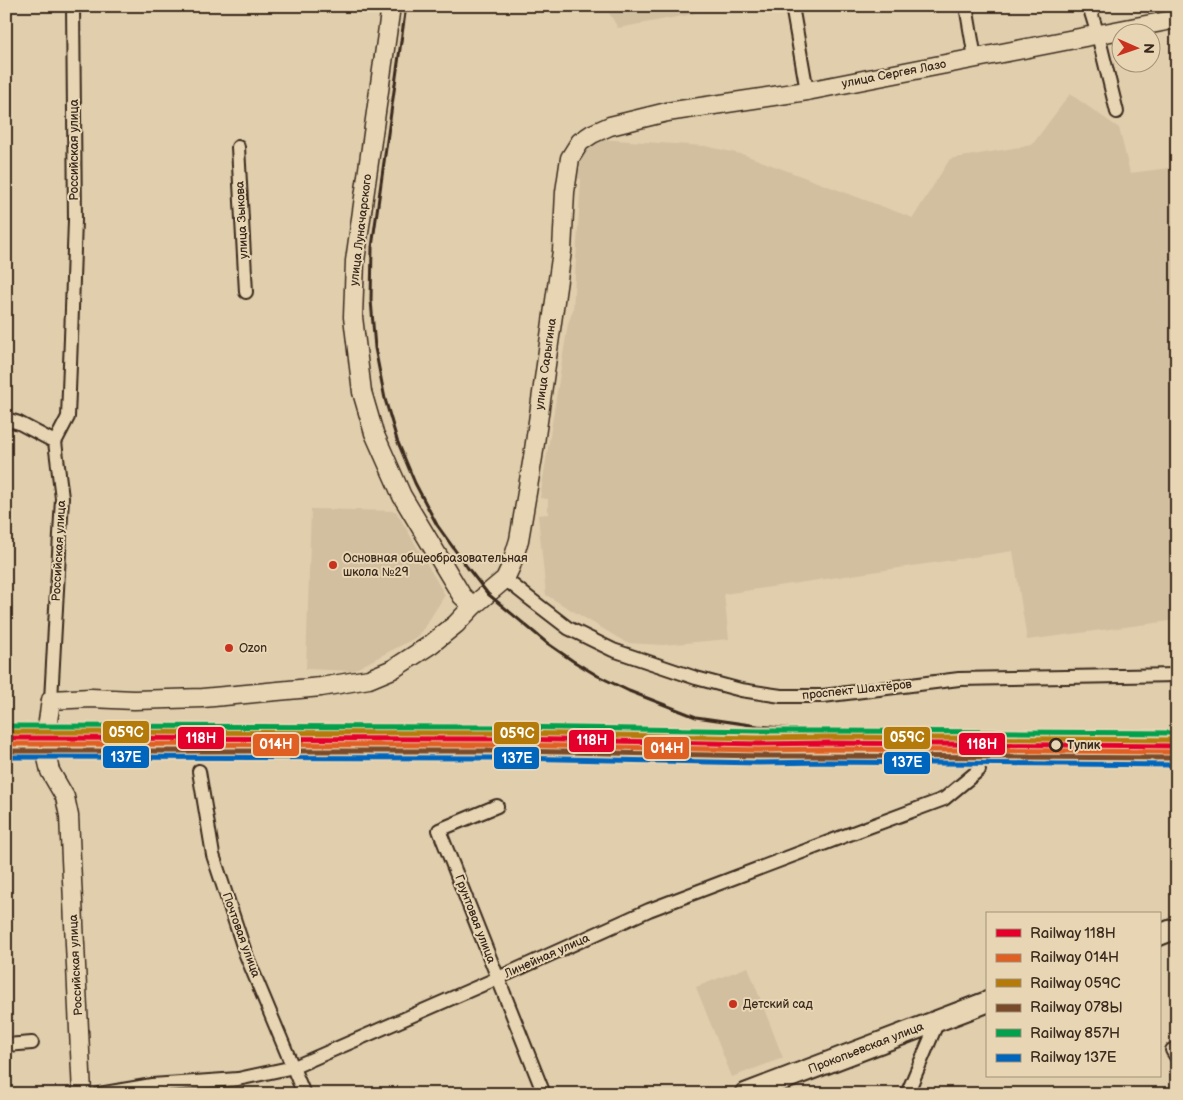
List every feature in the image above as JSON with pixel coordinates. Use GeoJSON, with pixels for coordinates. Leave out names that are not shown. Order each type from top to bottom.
{"type":"FeatureCollection","features":[{"type":"Feature","properties":{"kind":"main road","name":"улица Луначарского"},"geometry":{"type":"LineString","coordinates":[[391,6],[355,261],[353,317],[362,392],[374,433],[402,496],[462,596],[473,606]]}},
{"type":"Feature","properties":{"kind":"main road","name":"улица Сергея Лазо"},"geometry":{"type":"LineString","coordinates":[[610,126],[667,112],[807,91],[1177,19]]}},
{"type":"Feature","properties":{"kind":"main road","name":"улица Сарыгина"},"geometry":{"type":"LineString","coordinates":[[51,700],[202,698],[321,687],[369,678],[393,670],[430,645],[505,579],[519,540],[533,457],[562,251],[565,192],[570,158],[580,142],[610,126]]}},
{"type":"Feature","properties":{"kind":"main road","name":"Российская улица"},"geometry":{"type":"LineString","coordinates":[[51,700],[47,728],[47,758],[50,771],[65,797],[69,816],[82,1094]]}},
{"type":"Feature","properties":{"kind":"main road"},"geometry":{"type":"LineString","coordinates":[[1160,935],[1177,928]]}},
{"type":"Feature","properties":{"kind":"main road","name":"Прокопьевская улица"},"geometry":{"type":"LineString","coordinates":[[745,1094],[986,1002]]}},
{"type":"Feature","properties":{"kind":"street","name":"Российская улица"},"geometry":{"type":"LineString","coordinates":[[51,700],[62,498],[55,442],[68,417],[75,220],[73,6]]}},
{"type":"Feature","properties":{"kind":"street"},"geometry":{"type":"LineString","coordinates":[[792,6],[807,91]]}},
{"type":"Feature","properties":{"kind":"street"},"geometry":{"type":"LineString","coordinates":[[966,6],[975,58]]}},
{"type":"Feature","properties":{"kind":"street"},"geometry":{"type":"LineString","coordinates":[[1089,6],[1117,112]]}},
{"type":"Feature","properties":{"kind":"street","name":"улица Зыкова"},"geometry":{"type":"LineString","coordinates":[[238,147],[246,292]]}},
{"type":"Feature","properties":{"kind":"street"},"geometry":{"type":"LineString","coordinates":[[6,419],[20,423],[55,442]]}},
{"type":"Feature","properties":{"kind":"street","name":"проспект Шахтёров"},"geometry":{"type":"LineString","coordinates":[[505,579],[568,628],[613,650],[696,678],[741,690],[781,696],[824,696],[959,679],[1177,675]]}},
{"type":"Feature","properties":{"kind":"street","name":"Почтовая улица"},"geometry":{"type":"LineString","coordinates":[[198,770],[213,855],[246,955],[304,1094]]}},
{"type":"Feature","properties":{"kind":"street","name":"Линейная улица"},"geometry":{"type":"LineString","coordinates":[[99,1094],[152,1085],[238,1079],[294,1067],[649,910],[944,799],[979,770]]}},
{"type":"Feature","properties":{"kind":"street","name":"Грунтовая улица"},"geometry":{"type":"LineString","coordinates":[[497,806],[439,830],[544,1094]]}},
{"type":"Feature","properties":{"kind":"street"},"geometry":{"type":"LineString","coordinates":[[907,1094],[938,1020]]}},
{"type":"Feature","properties":{"kind":"street"},"geometry":{"type":"LineString","coordinates":[[6,1045],[32,1043]]}},
{"type":"Feature","properties":{"kind":"shaded area"},"geometry":{"type":"Polygon","coordinates":[[[605,6],[695,6],[693,14],[618,28],[605,6]]]}},
{"type":"Feature","properties":{"kind":"shaded area"},"geometry":{"type":"Polygon","coordinates":[[[1070,94],[1119,128],[1130,173],[1177,167],[1177,620],[1027,640],[1013,551],[724,594],[729,639],[663,645],[627,643],[546,595],[538,515],[548,514],[548,499],[540,498],[568,324],[573,310],[581,179],[577,178],[578,165],[582,155],[598,139],[705,146],[745,155],[913,218],[950,159],[1032,145],[1070,94]]]}},
{"type":"Feature","properties":{"kind":"shaded area"},"geometry":{"type":"Polygon","coordinates":[[[311,509],[396,511],[445,595],[419,636],[352,671],[306,669],[311,509]]]}},
{"type":"Feature","properties":{"kind":"shaded area"},"geometry":{"type":"Polygon","coordinates":[[[748,967],[783,1058],[732,1077],[696,987],[748,967]]]}},
{"type":"Feature","properties":{"kind":"railway"},"geometry":{"type":"LineString","coordinates":[[406,6],[372,247],[371,300],[375,348],[385,399],[397,440],[415,483],[437,525],[488,594],[547,643],[598,676],[629,691],[696,717],[758,726],[822,731],[1177,736]]}},
{"type":"Feature","properties":{"kind":"rail line","name":"857Н"},"geometry":{"type":"LineString","coordinates":[[6,726],[512,727],[759,731],[1177,733]]}},
{"type":"Feature","properties":{"kind":"rail line","name":"059С"},"geometry":{"type":"LineString","coordinates":[[6,732],[512,733],[759,738],[1177,740]]}},
{"type":"Feature","properties":{"kind":"rail line","name":"118Н"},"geometry":{"type":"LineString","coordinates":[[6,738],[512,739],[759,744],[1177,746]]}},
{"type":"Feature","properties":{"kind":"rail line","name":"014Н"},"geometry":{"type":"LineString","coordinates":[[6,744],[512,745],[759,750],[1177,752]]}},
{"type":"Feature","properties":{"kind":"rail line","name":"078Ы"},"geometry":{"type":"LineString","coordinates":[[6,751],[512,751],[759,756],[1177,758]]}},
{"type":"Feature","properties":{"kind":"rail line","name":"137Е"},"geometry":{"type":"LineString","coordinates":[[6,757],[512,758],[759,763],[1177,765]]}},
{"type":"Feature","properties":{"kind":"place","name":"Основная общеобразовательная школа №29"},"geometry":{"type":"Point","coordinates":[333,565]}},
{"type":"Feature","properties":{"kind":"place","name":"Ozon"},"geometry":{"type":"Point","coordinates":[229,648]}},
{"type":"Feature","properties":{"kind":"place","name":"Тупик"},"geometry":{"type":"Point","coordinates":[1056,745]}},
{"type":"Feature","properties":{"kind":"place","name":"Детский сад"},"geometry":{"type":"Point","coordinates":[733,1004]}}]}
